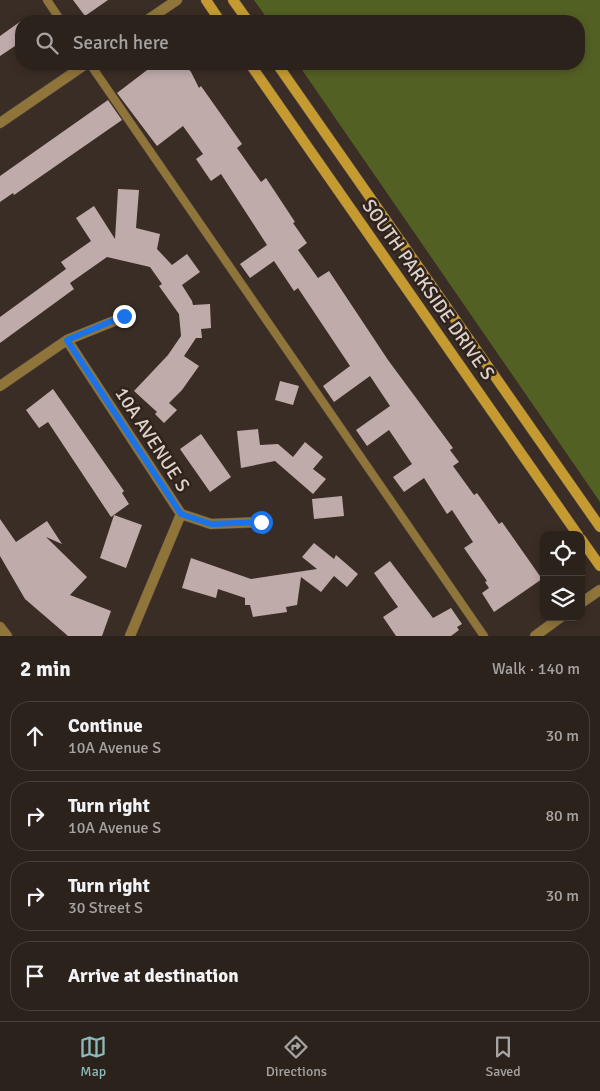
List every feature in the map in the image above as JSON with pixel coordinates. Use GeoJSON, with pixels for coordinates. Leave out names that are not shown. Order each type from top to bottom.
{"type":"FeatureCollection","features":[{"type":"Feature","properties":{"kind":"main road"},"geometry":{"type":"LineString","coordinates":[[206,0],[216,15]]}},
{"type":"Feature","properties":{"kind":"main road"},"geometry":{"type":"LineString","coordinates":[[233,0],[244,15]]}},
{"type":"Feature","properties":{"kind":"main road","name":"SOUTH PARKSIDE DRIVE S"},"geometry":{"type":"LineString","coordinates":[[254,70],[575,531]]}},
{"type":"Feature","properties":{"kind":"main road","name":"SOUTH PARKSIDE DRIVE S"},"geometry":{"type":"LineString","coordinates":[[281,70],[600,527]]}},
{"type":"Feature","properties":{"kind":"main road"},"geometry":{"type":"LineString","coordinates":[[585,545],[600,566]]}},
{"type":"Feature","properties":{"kind":"street"},"geometry":{"type":"LineString","coordinates":[[155,15],[177,0]]}},
{"type":"Feature","properties":{"kind":"street"},"geometry":{"type":"LineString","coordinates":[[0,123],[77,70]]}},
{"type":"Feature","properties":{"kind":"street"},"geometry":{"type":"LineString","coordinates":[[0,386],[67,340],[124,316]]}},
{"type":"Feature","properties":{"kind":"street","name":"10A AVENUE S"},"geometry":{"type":"LineString","coordinates":[[67,340],[181,514],[211,524],[261,522]]}},
{"type":"Feature","properties":{"kind":"street"},"geometry":{"type":"LineString","coordinates":[[130,636],[181,514]]}},
{"type":"Feature","properties":{"kind":"street"},"geometry":{"type":"LineString","coordinates":[[585,600],[600,590]]}},
{"type":"Feature","properties":{"kind":"street"},"geometry":{"type":"LineString","coordinates":[[535,636],[556,621]]}},
{"type":"Feature","properties":{"kind":"street"},"geometry":{"type":"LineString","coordinates":[[0,627],[7,636]]}},
{"type":"Feature","properties":{"kind":"lane"},"geometry":{"type":"LineString","coordinates":[[47,0],[57,15]]}},
{"type":"Feature","properties":{"kind":"lane"},"geometry":{"type":"LineString","coordinates":[[94,70],[484,636]]}},
{"type":"Feature","properties":{"kind":"green space"},"geometry":{"type":"Polygon","coordinates":[[[254,0],[600,0],[600,502],[302,70],[585,70],[585,15],[265,15],[254,0]]]}},
{"type":"Feature","properties":{"kind":"building"},"geometry":{"type":"Polygon","coordinates":[[[73,0],[108,0],[86,15],[84,15],[73,0]]]}},
{"type":"Feature","properties":{"kind":"building"},"geometry":{"type":"Polygon","coordinates":[[[15,25],[15,46],[0,56],[0,36],[15,25]]]}},
{"type":"Feature","properties":{"kind":"building"},"geometry":{"type":"Polygon","coordinates":[[[147,70],[189,70],[199,88],[201,86],[242,144],[237,148],[261,182],[266,178],[295,222],[293,223],[307,243],[298,250],[318,278],[329,271],[388,360],[453,448],[450,450],[459,462],[453,466],[474,495],[477,493],[499,524],[502,522],[540,576],[540,580],[494,612],[482,593],[489,588],[485,582],[487,581],[464,548],[473,542],[452,510],[447,514],[424,478],[404,492],[393,477],[412,464],[389,430],[367,446],[356,430],[390,406],[370,376],[334,402],[323,386],[350,366],[298,288],[294,291],[274,261],[250,278],[240,264],[267,245],[221,174],[211,181],[196,159],[203,154],[183,126],[157,146],[117,93],[147,70]]]}},
{"type":"Feature","properties":{"kind":"building"},"geometry":{"type":"Polygon","coordinates":[[[108,100],[122,120],[14,195],[13,193],[0,202],[0,176],[108,100]]]}},
{"type":"Feature","properties":{"kind":"building"},"geometry":{"type":"Polygon","coordinates":[[[118,189],[139,190],[136,228],[160,234],[157,249],[172,265],[187,254],[200,272],[182,285],[193,305],[210,304],[211,328],[201,329],[202,338],[196,338],[184,356],[199,366],[182,390],[169,403],[177,410],[164,423],[155,414],[157,412],[134,391],[168,355],[181,336],[179,314],[159,286],[162,284],[150,267],[107,257],[70,283],[74,289],[0,343],[0,317],[66,269],[61,262],[91,241],[76,218],[94,206],[115,239],[118,189]]]}},
{"type":"Feature","properties":{"kind":"building"},"geometry":{"type":"Polygon","coordinates":[[[280,381],[299,386],[293,405],[275,400],[280,381]]]}},
{"type":"Feature","properties":{"kind":"building"},"geometry":{"type":"Polygon","coordinates":[[[53,389],[124,491],[122,493],[129,504],[111,517],[48,422],[39,428],[26,410],[53,389]]]}},
{"type":"Feature","properties":{"kind":"building"},"geometry":{"type":"Polygon","coordinates":[[[258,429],[260,445],[278,444],[293,457],[305,442],[323,457],[313,469],[326,479],[313,494],[275,461],[241,468],[237,431],[258,429]]]}},
{"type":"Feature","properties":{"kind":"building"},"geometry":{"type":"Polygon","coordinates":[[[201,434],[231,477],[210,492],[180,449],[201,434]]]}},
{"type":"Feature","properties":{"kind":"building"},"geometry":{"type":"Polygon","coordinates":[[[342,496],[344,516],[314,519],[312,499],[342,496]]]}},
{"type":"Feature","properties":{"kind":"building"},"geometry":{"type":"Polygon","coordinates":[[[114,515],[142,525],[126,568],[100,558],[114,515]]]}},
{"type":"Feature","properties":{"kind":"building"},"geometry":{"type":"Polygon","coordinates":[[[0,519],[16,542],[47,521],[62,544],[46,537],[87,577],[70,595],[111,611],[102,636],[68,636],[25,599],[0,556],[0,519]]]}},
{"type":"Feature","properties":{"kind":"building"},"geometry":{"type":"Polygon","coordinates":[[[314,543],[334,559],[336,555],[358,574],[347,587],[334,576],[321,592],[301,577],[297,605],[286,607],[287,612],[253,617],[250,605],[245,605],[245,598],[218,589],[216,598],[182,588],[191,558],[251,579],[317,569],[302,557],[314,543]]]}},
{"type":"Feature","properties":{"kind":"building"},"geometry":{"type":"Polygon","coordinates":[[[390,561],[433,618],[451,608],[462,624],[457,627],[459,630],[451,636],[396,636],[383,617],[398,607],[374,573],[390,561]]]}},
{"type":"Feature","properties":{"kind":"route"},"geometry":{"type":"LineString","coordinates":[[124,316],[67,340],[181,514],[211,524],[261,522]]}}]}
